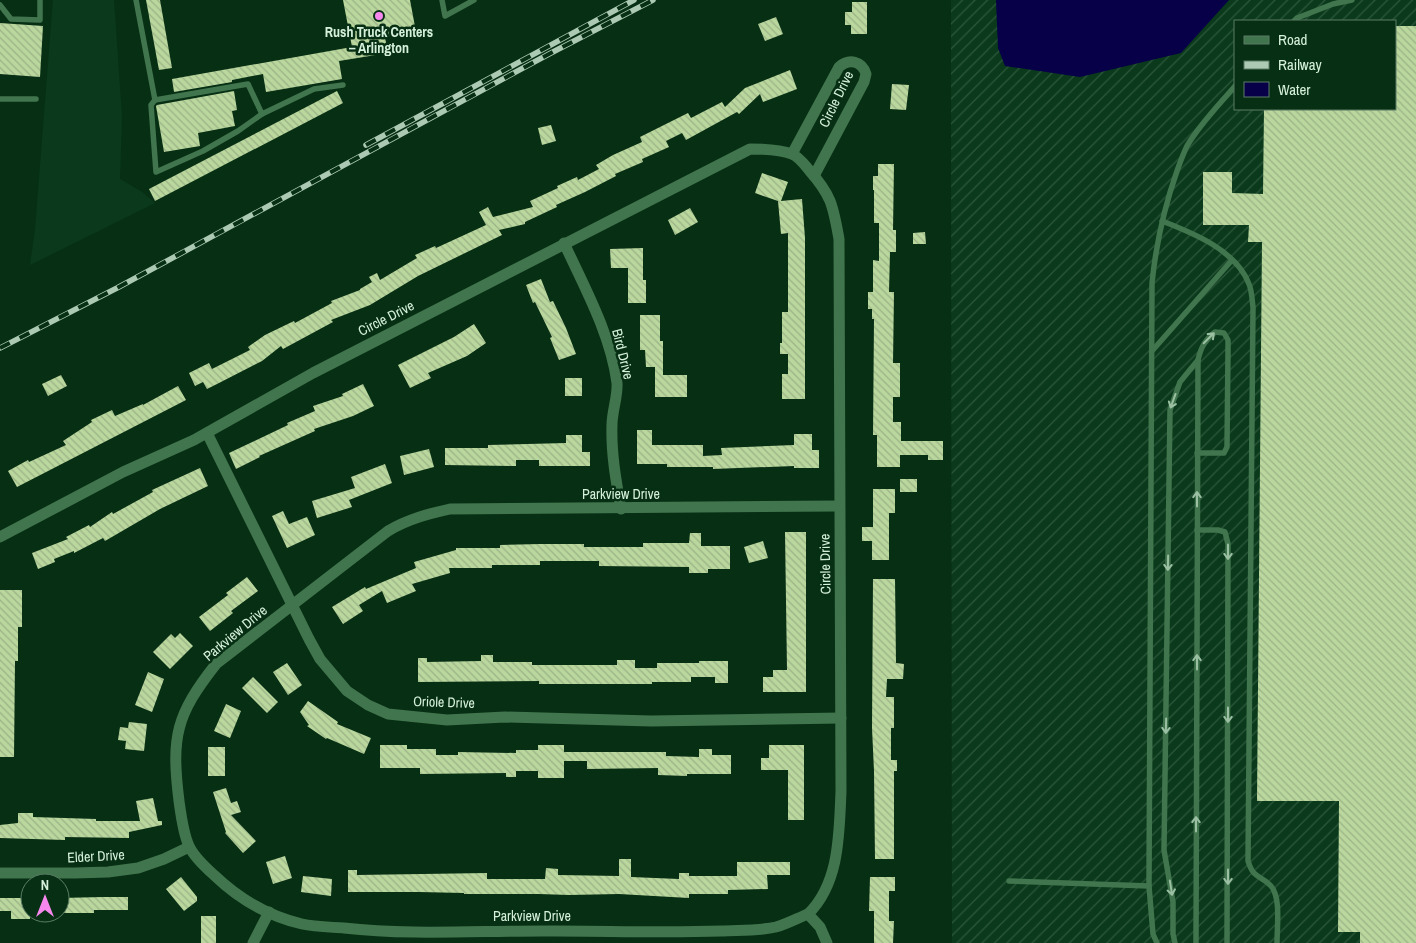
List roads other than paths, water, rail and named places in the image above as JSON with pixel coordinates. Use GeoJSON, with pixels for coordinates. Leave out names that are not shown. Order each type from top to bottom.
{"type":"FeatureCollection","features":[{"type":"Feature","properties":{"kind":"street","name":"Circle Drive"},"geometry":{"type":"LineString","coordinates":[[792,154],[839,67],[853,62],[862,66],[866,74],[864,82],[814,176]]}},
{"type":"Feature","properties":{"kind":"street","name":"Circle Drive"},"geometry":{"type":"LineString","coordinates":[[0,537],[123,472],[207,433],[313,373],[750,149],[792,154],[800,160],[822,185],[832,204],[839,239],[841,792],[838,848],[828,884],[816,906],[808,914]]}},
{"type":"Feature","properties":{"kind":"street","name":"Bird Drive"},"geometry":{"type":"LineString","coordinates":[[564,243],[586,290],[608,346],[617,384],[612,422],[612,443],[621,509]]}},
{"type":"Feature","properties":{"kind":"street","name":"Oriole Drive"},"geometry":{"type":"LineString","coordinates":[[207,433],[308,639],[320,659],[347,691],[368,705],[388,714],[447,720],[505,717],[651,721],[841,718]]}},
{"type":"Feature","properties":{"kind":"street","name":"Parkview Drive"},"geometry":{"type":"LineString","coordinates":[[808,914],[776,927],[705,932],[503,930],[381,932],[303,924],[245,901],[228,889],[203,865],[189,847],[181,815],[176,774],[178,732],[184,712],[196,690],[216,664],[388,531],[405,521],[450,509],[839,506]]}},
{"type":"Feature","properties":{"kind":"street","name":"Elder Drive"},"geometry":{"type":"LineString","coordinates":[[0,873],[100,872],[138,868],[164,859],[189,847]]}},
{"type":"Feature","properties":{"kind":"street"},"geometry":{"type":"LineString","coordinates":[[253,943],[269,912]]}},
{"type":"Feature","properties":{"kind":"street"},"geometry":{"type":"LineString","coordinates":[[808,914],[820,927],[827,943]]}},
{"type":"Feature","properties":{"kind":"lane"},"geometry":{"type":"LineString","coordinates":[[0,5],[11,19],[40,20],[40,0]]}},
{"type":"Feature","properties":{"kind":"lane"},"geometry":{"type":"LineString","coordinates":[[136,0],[155,100]]}},
{"type":"Feature","properties":{"kind":"lane"},"geometry":{"type":"LineString","coordinates":[[442,0],[445,16],[474,0]]}},
{"type":"Feature","properties":{"kind":"lane"},"geometry":{"type":"LineString","coordinates":[[1295,20],[1333,4],[1352,0]]}},
{"type":"Feature","properties":{"kind":"lane"},"geometry":{"type":"LineString","coordinates":[[262,114],[248,84],[155,100],[151,104],[156,172],[203,151],[238,131],[262,114],[314,89],[343,85]]}},
{"type":"Feature","properties":{"kind":"lane"},"geometry":{"type":"LineString","coordinates":[[1157,943],[1153,934],[1149,886],[1152,283],[1156,246],[1162,221],[1171,188],[1186,148],[1201,126],[1234,87]]}},
{"type":"Feature","properties":{"kind":"lane"},"geometry":{"type":"LineString","coordinates":[[0,99],[36,99]]}},
{"type":"Feature","properties":{"kind":"lane"},"geometry":{"type":"LineString","coordinates":[[1162,221],[1202,237],[1241,267],[1250,285],[1253,307],[1248,861],[1251,870],[1256,876],[1271,885],[1277,895],[1277,943]]}},
{"type":"Feature","properties":{"kind":"lane"},"geometry":{"type":"LineString","coordinates":[[1152,350],[1232,260]]}},
{"type":"Feature","properties":{"kind":"lane"},"geometry":{"type":"LineString","coordinates":[[1196,943],[1197,453],[1198,360],[1201,348],[1207,338],[1215,332],[1224,333],[1228,340],[1227,447],[1224,453],[1197,453]]}},
{"type":"Feature","properties":{"kind":"lane"},"geometry":{"type":"LineString","coordinates":[[1175,943],[1174,902],[1164,850],[1170,410],[1180,382],[1198,360]]}},
{"type":"Feature","properties":{"kind":"lane"},"geometry":{"type":"LineString","coordinates":[[1197,530],[1218,530],[1224,532],[1228,544],[1227,943]]}},
{"type":"Feature","properties":{"kind":"lane"},"geometry":{"type":"LineString","coordinates":[[1009,881],[1149,886]]}},
{"type":"Feature","properties":{"kind":"water"},"geometry":{"type":"Polygon","coordinates":[[[996,0],[1229,0],[1181,53],[1080,77],[1005,66],[998,48],[996,0]]]}},
{"type":"Feature","properties":{"kind":"railway"},"geometry":{"type":"LineString","coordinates":[[366,145],[634,0]]}},
{"type":"Feature","properties":{"kind":"railway"},"geometry":{"type":"LineString","coordinates":[[0,348],[117,288],[549,54],[653,0]]}},
{"type":"Feature","properties":{"kind":"place","name":"Rush Truck Centers – Arlington"},"geometry":{"type":"Point","coordinates":[379,16]}}]}
